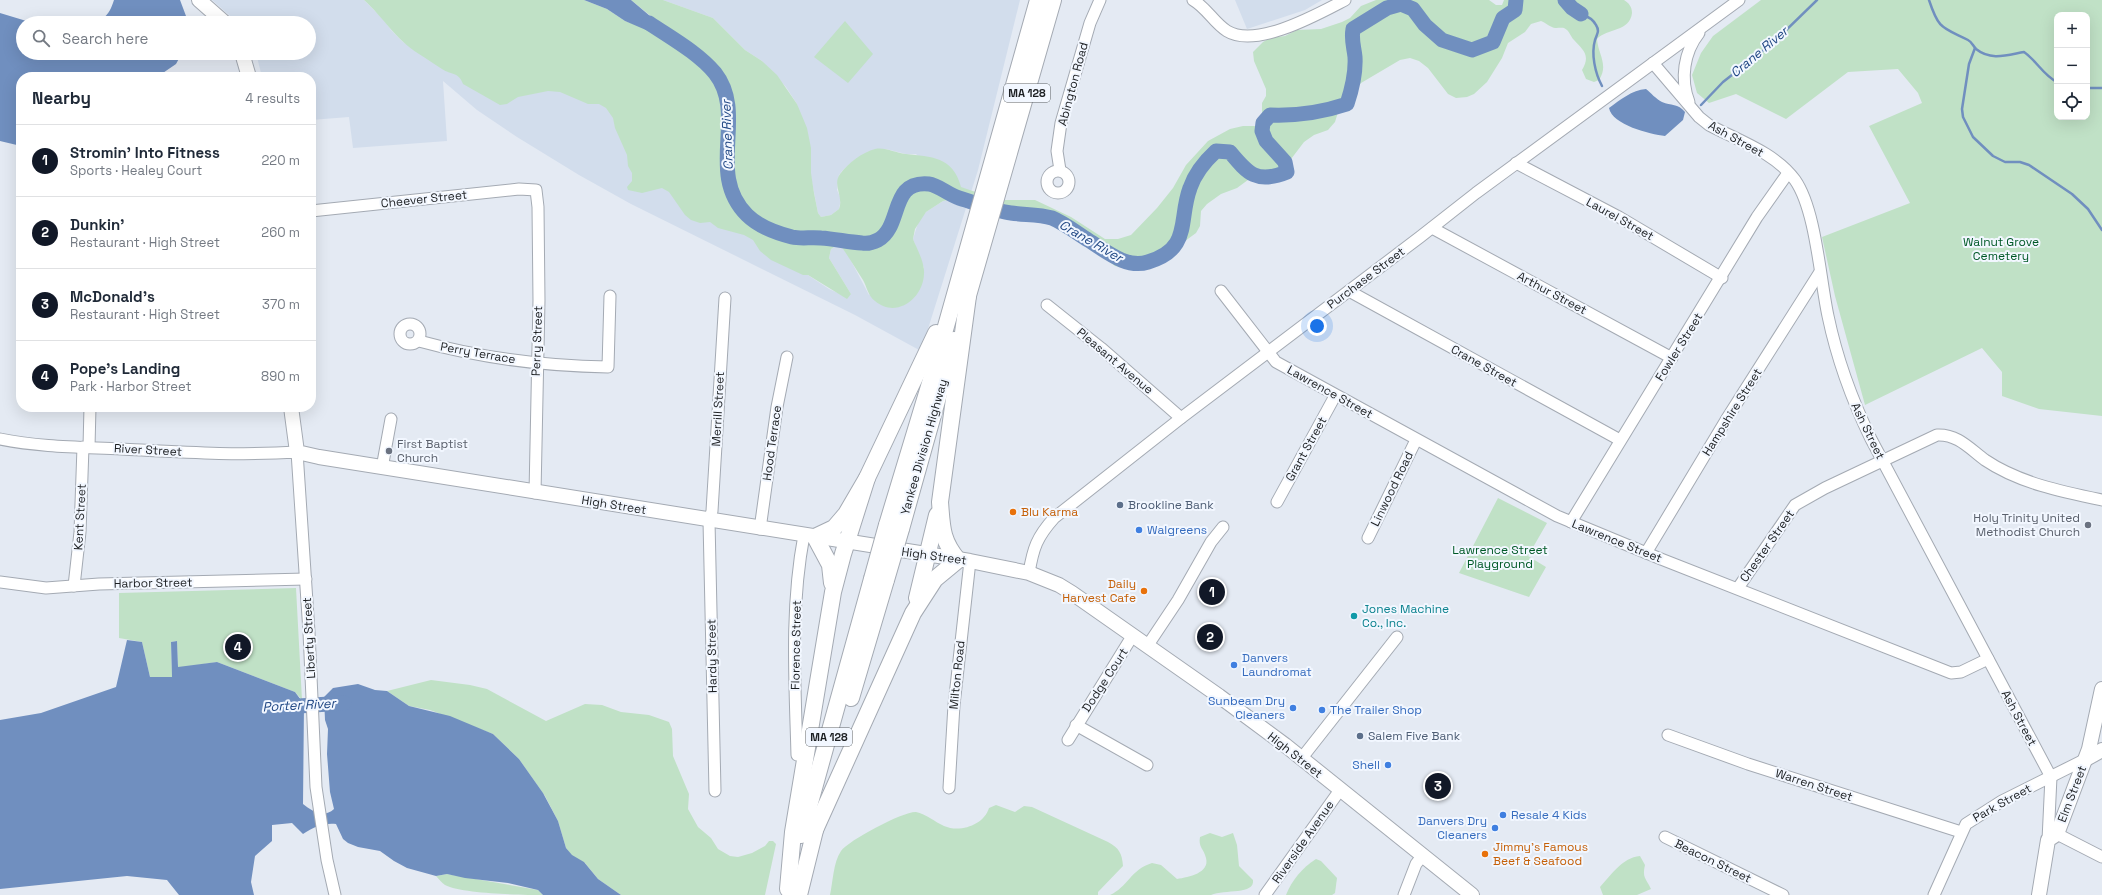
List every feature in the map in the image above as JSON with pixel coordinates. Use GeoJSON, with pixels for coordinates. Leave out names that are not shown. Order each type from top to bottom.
{"type":"FeatureCollection","features":[{"type":"Feature","properties":{"kind":"highway","name":"Yankee Division Highway"},"geometry":{"type":"LineString","coordinates":[[791,893],[802,834],[894,527],[929,383],[946,346],[993,184],[1038,0]]}},
{"type":"Feature","properties":{"kind":"highway","name":"Yankee Division Highway"},"geometry":{"type":"LineString","coordinates":[[993,184],[1053,0]]}},
{"type":"Feature","properties":{"kind":"highway"},"geometry":{"type":"LineString","coordinates":[[833,592],[830,565],[809,536],[834,528],[846,514],[929,383],[946,346],[962,292]]}},
{"type":"Feature","properties":{"kind":"highway"},"geometry":{"type":"LineString","coordinates":[[913,613],[940,502],[956,392],[946,346]]}},
{"type":"Feature","properties":{"kind":"highway"},"geometry":{"type":"LineString","coordinates":[[791,893],[793,832],[833,592],[843,554],[848,543],[868,478]]}},
{"type":"Feature","properties":{"kind":"highway"},"geometry":{"type":"LineString","coordinates":[[814,832],[913,613],[935,578],[964,561],[946,543],[943,532],[940,502]]}},
{"type":"Feature","properties":{"kind":"highway","name":"Yankee Division Highway"},"geometry":{"type":"LineString","coordinates":[[791,893],[814,832],[879,580]]}},
{"type":"Feature","properties":{"kind":"main road"},"geometry":{"type":"LineString","coordinates":[[199,0],[217,16]]}},
{"type":"Feature","properties":{"kind":"main road"},"geometry":{"type":"LineString","coordinates":[[244,60],[248,72]]}},
{"type":"Feature","properties":{"kind":"main road"},"geometry":{"type":"LineString","coordinates":[[292,412],[297,452]]}},
{"type":"Feature","properties":{"kind":"main road","name":"High Street"},"geometry":{"type":"LineString","coordinates":[[297,452],[336,461],[964,561],[1028,573],[1059,585],[1148,645],[1219,696],[1301,759],[1469,894]]}},
{"type":"Feature","properties":{"kind":"main road","name":"Elm Street"},"geometry":{"type":"LineString","coordinates":[[2039,895],[2053,837],[2086,759],[2098,724],[2102,689]]}},
{"type":"Feature","properties":{"kind":"main road"},"geometry":{"type":"LineString","coordinates":[[2086,759],[2102,750]]}},
{"type":"Feature","properties":{"kind":"street","name":"Abington Road"},"geometry":{"type":"LineString","coordinates":[[1060,170],[1057,151],[1061,123],[1090,22],[1100,0]]}},
{"type":"Feature","properties":{"kind":"street"},"geometry":{"type":"LineString","coordinates":[[1193,0],[1227,31],[1248,37],[1262,35],[1305,19],[1345,0]]}},
{"type":"Feature","properties":{"kind":"street"},"geometry":{"type":"LineString","coordinates":[[1653,63],[1736,1]]}},
{"type":"Feature","properties":{"kind":"street"},"geometry":{"type":"LineString","coordinates":[[1691,108],[1684,83],[1686,57],[1691,45],[1708,22]]}},
{"type":"Feature","properties":{"kind":"street","name":"Ash Street"},"geometry":{"type":"LineString","coordinates":[[1653,63],[1691,108],[1709,125],[1766,155],[1788,172],[1799,187],[1805,200],[1814,233],[1828,316],[1846,380],[1861,419],[2051,777]]}},
{"type":"Feature","properties":{"kind":"street","name":"Purchase Street"},"geometry":{"type":"LineString","coordinates":[[1028,573],[1032,553],[1040,533],[1054,518],[1181,418],[1516,163],[1653,63]]}},
{"type":"Feature","properties":{"kind":"street","name":"Laurel Street"},"geometry":{"type":"LineString","coordinates":[[1516,163],[1618,217],[1722,278]]}},
{"type":"Feature","properties":{"kind":"street","name":"Fowler Street"},"geometry":{"type":"LineString","coordinates":[[1571,522],[1620,440],[1722,278],[1757,217],[1788,172]]}},
{"type":"Feature","properties":{"kind":"street","name":"Cheever Street"},"geometry":{"type":"LineString","coordinates":[[316,210],[519,189],[536,190]]}},
{"type":"Feature","properties":{"kind":"street","name":"Perry Street"},"geometry":{"type":"LineString","coordinates":[[536,190],[538,207],[539,300],[536,493]]}},
{"type":"Feature","properties":{"kind":"street","name":"Arthur Street"},"geometry":{"type":"LineString","coordinates":[[1432,228],[1672,358]]}},
{"type":"Feature","properties":{"kind":"street","name":"Hampshire Street"},"geometry":{"type":"LineString","coordinates":[[1646,553],[1726,420],[1820,272]]}},
{"type":"Feature","properties":{"kind":"street","name":"Lawrence Street"},"geometry":{"type":"LineString","coordinates":[[1221,291],[1276,362],[1335,396],[1557,516],[1646,553],[1952,673],[1961,672],[1988,659]]}},
{"type":"Feature","properties":{"kind":"street","name":"Crane Street"},"geometry":{"type":"LineString","coordinates":[[1349,291],[1620,440]]}},
{"type":"Feature","properties":{"kind":"street","name":"Perry Terrace"},"geometry":{"type":"LineString","coordinates":[[420,341],[441,347],[537,364],[608,367],[610,296]]}},
{"type":"Feature","properties":{"kind":"street","name":"Merrill Street"},"geometry":{"type":"LineString","coordinates":[[709,521],[712,510],[725,298]]}},
{"type":"Feature","properties":{"kind":"street","name":"Pleasant Avenue"},"geometry":{"type":"LineString","coordinates":[[1047,305],[1101,348],[1181,418]]}},
{"type":"Feature","properties":{"kind":"street","name":"Hood Terrace"},"geometry":{"type":"LineString","coordinates":[[760,529],[777,407],[787,357]]}},
{"type":"Feature","properties":{"kind":"street","name":"Grant Street"},"geometry":{"type":"LineString","coordinates":[[1277,502],[1335,396]]}},
{"type":"Feature","properties":{"kind":"street","name":"Kent Street"},"geometry":{"type":"LineString","coordinates":[[74,586],[90,412]]}},
{"type":"Feature","properties":{"kind":"street"},"geometry":{"type":"LineString","coordinates":[[382,468],[391,419]]}},
{"type":"Feature","properties":{"kind":"street","name":"Chester Street"},"geometry":{"type":"LineString","coordinates":[[1738,588],[1795,505],[1804,498],[1929,438],[1947,435],[1960,440],[1987,460],[2030,481],[2069,493],[2102,500]]}},
{"type":"Feature","properties":{"kind":"street","name":"River Street"},"geometry":{"type":"LineString","coordinates":[[0,438],[32,444],[86,447],[242,454],[297,452]]}},
{"type":"Feature","properties":{"kind":"street","name":"Linwood Road"},"geometry":{"type":"LineString","coordinates":[[1368,538],[1416,440]]}},
{"type":"Feature","properties":{"kind":"street","name":"Liberty Street"},"geometry":{"type":"LineString","coordinates":[[297,452],[319,806],[322,832],[335,895]]}},
{"type":"Feature","properties":{"kind":"street","name":"Hardy Street"},"geometry":{"type":"LineString","coordinates":[[709,521],[714,791]]}},
{"type":"Feature","properties":{"kind":"street"},"geometry":{"type":"LineString","coordinates":[[1148,645],[1178,600],[1211,542],[1223,527]]}},
{"type":"Feature","properties":{"kind":"street","name":"Florence Street"},"geometry":{"type":"LineString","coordinates":[[797,755],[794,655],[797,595],[809,536]]}},
{"type":"Feature","properties":{"kind":"street","name":"Milton Road"},"geometry":{"type":"LineString","coordinates":[[949,788],[964,561]]}},
{"type":"Feature","properties":{"kind":"street","name":"Harbor Street"},"geometry":{"type":"LineString","coordinates":[[0,582],[39,588],[306,579]]}},
{"type":"Feature","properties":{"kind":"street","name":"Dodge Court"},"geometry":{"type":"LineString","coordinates":[[1068,740],[1076,724],[1133,635]]}},
{"type":"Feature","properties":{"kind":"street"},"geometry":{"type":"LineString","coordinates":[[1301,759],[1397,637]]}},
{"type":"Feature","properties":{"kind":"street","name":"Dodge Court"},"geometry":{"type":"LineString","coordinates":[[1076,724],[1147,765]]}},
{"type":"Feature","properties":{"kind":"street","name":"Warren Street"},"geometry":{"type":"LineString","coordinates":[[1668,735],[1748,764],[1961,832]]}},
{"type":"Feature","properties":{"kind":"street","name":"Park Street"},"geometry":{"type":"LineString","coordinates":[[1934,895],[1961,832],[1966,824],[1976,816],[2086,759]]}},
{"type":"Feature","properties":{"kind":"street"},"geometry":{"type":"LineString","coordinates":[[2051,777],[2053,837],[2102,857]]}},
{"type":"Feature","properties":{"kind":"street","name":"Riverside Avenue"},"geometry":{"type":"LineString","coordinates":[[1265,895],[1340,790]]}},
{"type":"Feature","properties":{"kind":"street","name":"Beacon Street"},"geometry":{"type":"LineString","coordinates":[[1665,837],[1783,895]]}},
{"type":"Feature","properties":{"kind":"street"},"geometry":{"type":"LineString","coordinates":[[1404,895],[1416,864],[1423,856]]}},
{"type":"Feature","properties":{"kind":"shaded area"},"geometry":{"type":"Polygon","coordinates":[[[212,0],[364,0],[403,42],[434,62],[559,60],[726,221],[829,289],[838,293],[851,294],[829,258],[831,249],[839,244],[848,255],[869,295],[924,268],[913,239],[919,220],[926,212],[943,201],[960,199],[916,154],[906,154],[886,149],[853,161],[842,171],[839,175],[837,190],[841,199],[839,209],[831,215],[821,217],[818,213],[797,104],[786,87],[762,61],[745,50],[713,18],[663,0],[1020,0],[978,170],[921,351],[855,315],[631,204],[579,175],[517,137],[477,110],[443,81],[447,141],[353,148],[349,117],[316,120],[316,72],[261,72],[258,60],[316,60],[316,16],[230,16],[212,0]]]}},
{"type":"Feature","properties":{"kind":"shaded area"},"geometry":{"type":"Polygon","coordinates":[[[1235,0],[1322,0],[1305,10],[1247,29],[1235,0]]]}},
{"type":"Feature","properties":{"kind":"green space"},"geometry":{"type":"Polygon","coordinates":[[[364,0],[584,0],[607,9],[625,21],[645,28],[654,34],[663,26],[631,0],[663,0],[713,18],[745,50],[762,61],[777,75],[797,104],[807,128],[811,148],[811,173],[814,193],[818,213],[821,217],[831,215],[839,209],[840,200],[837,182],[843,170],[856,158],[875,149],[883,149],[940,160],[953,169],[961,187],[999,200],[1035,200],[1071,217],[1105,239],[1118,239],[1131,235],[1157,208],[1173,188],[1186,165],[1208,141],[1230,129],[1243,126],[1256,126],[1262,122],[1262,103],[1266,96],[1266,89],[1254,61],[1253,52],[1263,42],[1270,38],[1285,36],[1297,30],[1321,29],[1342,22],[1350,18],[1361,6],[1376,0],[1489,0],[1496,5],[1502,5],[1504,0],[1624,0],[1630,5],[1632,13],[1627,24],[1623,27],[1606,33],[1597,39],[1603,69],[1599,80],[1594,82],[1586,79],[1582,70],[1586,60],[1585,53],[1568,31],[1564,28],[1553,28],[1541,21],[1531,24],[1525,32],[1508,43],[1502,58],[1487,82],[1474,94],[1467,97],[1456,98],[1448,94],[1428,68],[1419,61],[1410,58],[1400,60],[1361,83],[1355,90],[1349,104],[1339,109],[1335,122],[1328,130],[1314,135],[1304,142],[1285,167],[1278,172],[1264,172],[1252,177],[1237,188],[1221,194],[1207,204],[1201,211],[1200,226],[1196,233],[1181,244],[1167,258],[1151,266],[1131,269],[1115,266],[1076,236],[1049,222],[1025,216],[1020,218],[1010,217],[991,209],[976,207],[963,200],[953,199],[943,201],[926,212],[915,229],[913,239],[924,270],[919,291],[907,304],[891,308],[883,306],[873,299],[869,294],[863,280],[839,244],[831,249],[829,258],[851,294],[847,299],[808,275],[803,275],[771,260],[760,251],[753,240],[744,235],[718,228],[710,222],[700,223],[691,220],[685,215],[669,192],[662,188],[642,193],[628,190],[627,187],[632,181],[632,173],[628,166],[627,155],[615,128],[613,118],[606,108],[599,104],[588,104],[560,92],[548,91],[518,97],[507,104],[500,105],[463,84],[459,77],[445,71],[403,42],[364,0]]]}},
{"type":"Feature","properties":{"kind":"green space","name":"Walnut Grove Cemetery"},"geometry":{"type":"Polygon","coordinates":[[[1761,0],[2102,0],[2102,416],[2039,409],[2002,396],[2002,372],[1982,348],[1865,405],[1835,296],[1822,237],[1910,203],[1869,126],[1922,103],[1918,93],[1898,69],[1848,72],[1786,119],[1736,94],[1709,103],[1697,93],[1692,75],[1701,53],[1713,36],[1761,0]]]}},
{"type":"Feature","properties":{"kind":"green space"},"geometry":{"type":"Polygon","coordinates":[[[845,21],[873,54],[848,83],[814,57],[845,21]]]}},
{"type":"Feature","properties":{"kind":"green space","name":"Lawrence Street Playground"},"geometry":{"type":"Polygon","coordinates":[[[1498,498],[1547,523],[1528,556],[1546,567],[1529,597],[1459,573],[1498,498]]]}},
{"type":"Feature","properties":{"kind":"green space"},"geometry":{"type":"Polygon","coordinates":[[[296,588],[302,700],[295,692],[217,662],[178,668],[177,641],[171,642],[172,677],[150,677],[142,642],[119,638],[119,593],[296,588]]]}},
{"type":"Feature","properties":{"kind":"green space"},"geometry":{"type":"Polygon","coordinates":[[[431,680],[470,685],[487,689],[546,721],[585,704],[602,705],[621,712],[649,715],[669,722],[672,729],[673,756],[689,794],[688,809],[698,827],[711,838],[718,849],[730,856],[738,857],[752,853],[765,846],[769,841],[773,841],[776,844],[765,895],[621,895],[598,879],[585,863],[572,856],[566,848],[558,821],[545,796],[519,759],[493,734],[430,710],[409,706],[387,691],[431,680]]]}},
{"type":"Feature","properties":{"kind":"green space"},"geometry":{"type":"Polygon","coordinates":[[[996,805],[1015,812],[1024,806],[1032,807],[1108,842],[1115,846],[1119,851],[1123,866],[1098,892],[1098,895],[830,895],[835,867],[841,851],[854,840],[877,827],[900,816],[916,812],[950,828],[964,828],[977,823],[986,814],[989,808],[996,805]]]}},
{"type":"Feature","properties":{"kind":"green space"},"geometry":{"type":"Polygon","coordinates":[[[1210,833],[1222,837],[1233,833],[1237,845],[1239,866],[1253,880],[1252,885],[1249,888],[1211,895],[1110,895],[1121,888],[1139,870],[1152,863],[1161,865],[1177,879],[1202,871],[1205,867],[1206,858],[1200,846],[1200,837],[1210,833]]]}},
{"type":"Feature","properties":{"kind":"green space"},"geometry":{"type":"Polygon","coordinates":[[[1640,856],[1645,865],[1645,878],[1651,889],[1637,895],[1603,895],[1600,887],[1613,872],[1628,860],[1640,856]]]}},
{"type":"Feature","properties":{"kind":"green space"},"geometry":{"type":"Polygon","coordinates":[[[1316,859],[1321,861],[1337,878],[1335,893],[1332,895],[1286,895],[1291,884],[1298,875],[1306,866],[1316,859]]]}},
{"type":"Feature","properties":{"kind":"green space"},"geometry":{"type":"Polygon","coordinates":[[[447,874],[538,890],[543,895],[478,892],[453,888],[445,885],[436,876],[447,874]]]}},
{"type":"Feature","properties":{"kind":"water"},"geometry":{"type":"Polygon","coordinates":[[[114,0],[180,0],[186,16],[105,16],[110,10],[114,0]]]}},
{"type":"Feature","properties":{"kind":"water"},"geometry":{"type":"Polygon","coordinates":[[[584,0],[631,0],[669,32],[660,36],[625,21],[607,9],[584,0]]]}},
{"type":"Feature","properties":{"kind":"water"},"geometry":{"type":"Polygon","coordinates":[[[0,13],[16,18],[16,60],[178,60],[176,64],[164,72],[16,72],[16,145],[0,141],[0,13]]]}},
{"type":"Feature","properties":{"kind":"water"},"geometry":{"type":"Polygon","coordinates":[[[1646,89],[1660,101],[1680,107],[1685,112],[1683,120],[1665,136],[1641,131],[1624,124],[1612,114],[1609,108],[1631,93],[1646,89]]]}},
{"type":"Feature","properties":{"kind":"water"},"geometry":{"type":"Polygon","coordinates":[[[127,640],[142,642],[150,677],[172,677],[171,642],[177,641],[178,667],[217,662],[295,692],[304,704],[303,804],[318,813],[322,814],[330,812],[334,809],[330,792],[327,754],[328,729],[325,720],[324,697],[333,688],[358,684],[375,690],[387,691],[409,706],[450,716],[493,734],[519,759],[543,793],[558,821],[566,848],[572,855],[584,862],[598,879],[621,895],[543,895],[538,890],[508,883],[465,878],[447,874],[436,876],[407,868],[380,851],[358,847],[348,843],[343,839],[336,824],[318,826],[303,834],[292,823],[272,825],[272,841],[255,856],[251,882],[254,895],[179,895],[167,880],[127,876],[0,889],[0,720],[41,713],[116,687],[127,640]]]}},
{"type":"Feature","properties":{"kind":"waterway","name":"Crane River"},"geometry":{"type":"LineString","coordinates":[[649,23],[700,58],[715,73],[724,89],[728,107],[729,125],[727,163],[729,181],[735,199],[747,215],[768,229],[795,238],[821,238],[864,243],[872,242],[878,240],[886,233],[891,225],[902,196],[908,189],[916,185],[929,184],[936,186],[955,197],[998,211],[1052,218],[1066,225],[1116,258],[1140,264],[1162,256],[1171,249],[1177,241],[1181,232],[1187,200],[1194,177],[1200,168],[1216,151],[1230,152],[1242,166],[1254,175],[1268,177],[1287,172],[1285,162],[1266,141],[1262,131],[1263,123],[1270,115],[1309,113],[1347,104],[1355,69],[1352,37],[1353,29],[1387,8],[1401,4],[1413,9],[1425,25],[1442,40],[1472,50],[1493,42],[1503,18],[1515,10],[1516,0]]}},
{"type":"Feature","properties":{"kind":"waterway","name":"Crane River"},"geometry":{"type":"LineString","coordinates":[[1565,0],[1572,8],[1581,14]]}},
{"type":"Feature","properties":{"kind":"waterway","name":"Crane River"},"geometry":{"type":"LineString","coordinates":[[1701,105],[1723,82],[1774,42],[1817,0]]}},
{"type":"Feature","properties":{"kind":"waterway","name":"Crane River"},"geometry":{"type":"LineString","coordinates":[[1929,0],[1932,10],[1942,26],[1969,41],[1982,53],[1993,56],[2005,56],[2024,52],[2054,80]]}},
{"type":"Feature","properties":{"kind":"waterway","name":"Crane River"},"geometry":{"type":"LineString","coordinates":[[1581,14],[1592,19],[1598,29],[1593,51],[1597,75],[1602,86]]}},
{"type":"Feature","properties":{"kind":"waterway"},"geometry":{"type":"LineString","coordinates":[[1975,48],[1969,64],[1962,109],[1963,117],[1973,137],[1993,156],[2005,162],[2020,162],[2029,165],[2072,194],[2088,209],[2102,230]]}},
{"type":"Feature","properties":{"kind":"waterway","name":"Crane River"},"geometry":{"type":"LineString","coordinates":[[2090,88],[2102,88]]}},
{"type":"Feature","properties":{"kind":"waterway","name":"Porter River"},"geometry":{"type":"LineString","coordinates":[[284,707],[344,703]]}},
{"type":"Feature","properties":{"kind":"place","name":"First Baptist Church"},"geometry":{"type":"Point","coordinates":[389,451]}},
{"type":"Feature","properties":{"kind":"place","name":"Brookline Bank"},"geometry":{"type":"Point","coordinates":[1120,505]}},
{"type":"Feature","properties":{"kind":"place","name":"Blu Karma"},"geometry":{"type":"Point","coordinates":[1013,512]}},
{"type":"Feature","properties":{"kind":"place","name":"Holy Trinity United Methodist Church"},"geometry":{"type":"Point","coordinates":[2088,525]}},
{"type":"Feature","properties":{"kind":"place","name":"Walgreens"},"geometry":{"type":"Point","coordinates":[1139,530]}},
{"type":"Feature","properties":{"kind":"place","name":"Daily Harvest Cafe"},"geometry":{"type":"Point","coordinates":[1144,591]}},
{"type":"Feature","properties":{"kind":"place","name":"Stromin' Into Fitness"},"geometry":{"type":"Point","coordinates":[1212,592]}},
{"type":"Feature","properties":{"kind":"place","name":"Jones Machine Co., Inc."},"geometry":{"type":"Point","coordinates":[1354,616]}},
{"type":"Feature","properties":{"kind":"place","name":"Dunkin'"},"geometry":{"type":"Point","coordinates":[1210,637]}},
{"type":"Feature","properties":{"kind":"place","name":"Pope's Landing"},"geometry":{"type":"Point","coordinates":[238,647]}},
{"type":"Feature","properties":{"kind":"place","name":"Danvers Laundromat"},"geometry":{"type":"Point","coordinates":[1234,665]}},
{"type":"Feature","properties":{"kind":"place","name":"Sunbeam Dry Cleaners"},"geometry":{"type":"Point","coordinates":[1293,708]}},
{"type":"Feature","properties":{"kind":"place","name":"The Trailer Shop"},"geometry":{"type":"Point","coordinates":[1322,710]}},
{"type":"Feature","properties":{"kind":"place","name":"Salem Five Bank"},"geometry":{"type":"Point","coordinates":[1360,736]}},
{"type":"Feature","properties":{"kind":"place","name":"Shell"},"geometry":{"type":"Point","coordinates":[1388,765]}},
{"type":"Feature","properties":{"kind":"place","name":"McDonald's"},"geometry":{"type":"Point","coordinates":[1438,786]}},
{"type":"Feature","properties":{"kind":"place","name":"Resale 4 Kids"},"geometry":{"type":"Point","coordinates":[1503,815]}},
{"type":"Feature","properties":{"kind":"place","name":"Danvers Dry Cleaners"},"geometry":{"type":"Point","coordinates":[1495,828]}},
{"type":"Feature","properties":{"kind":"place","name":"Jimmy's Famous Beef & Seafood"},"geometry":{"type":"Point","coordinates":[1485,854]}}]}
